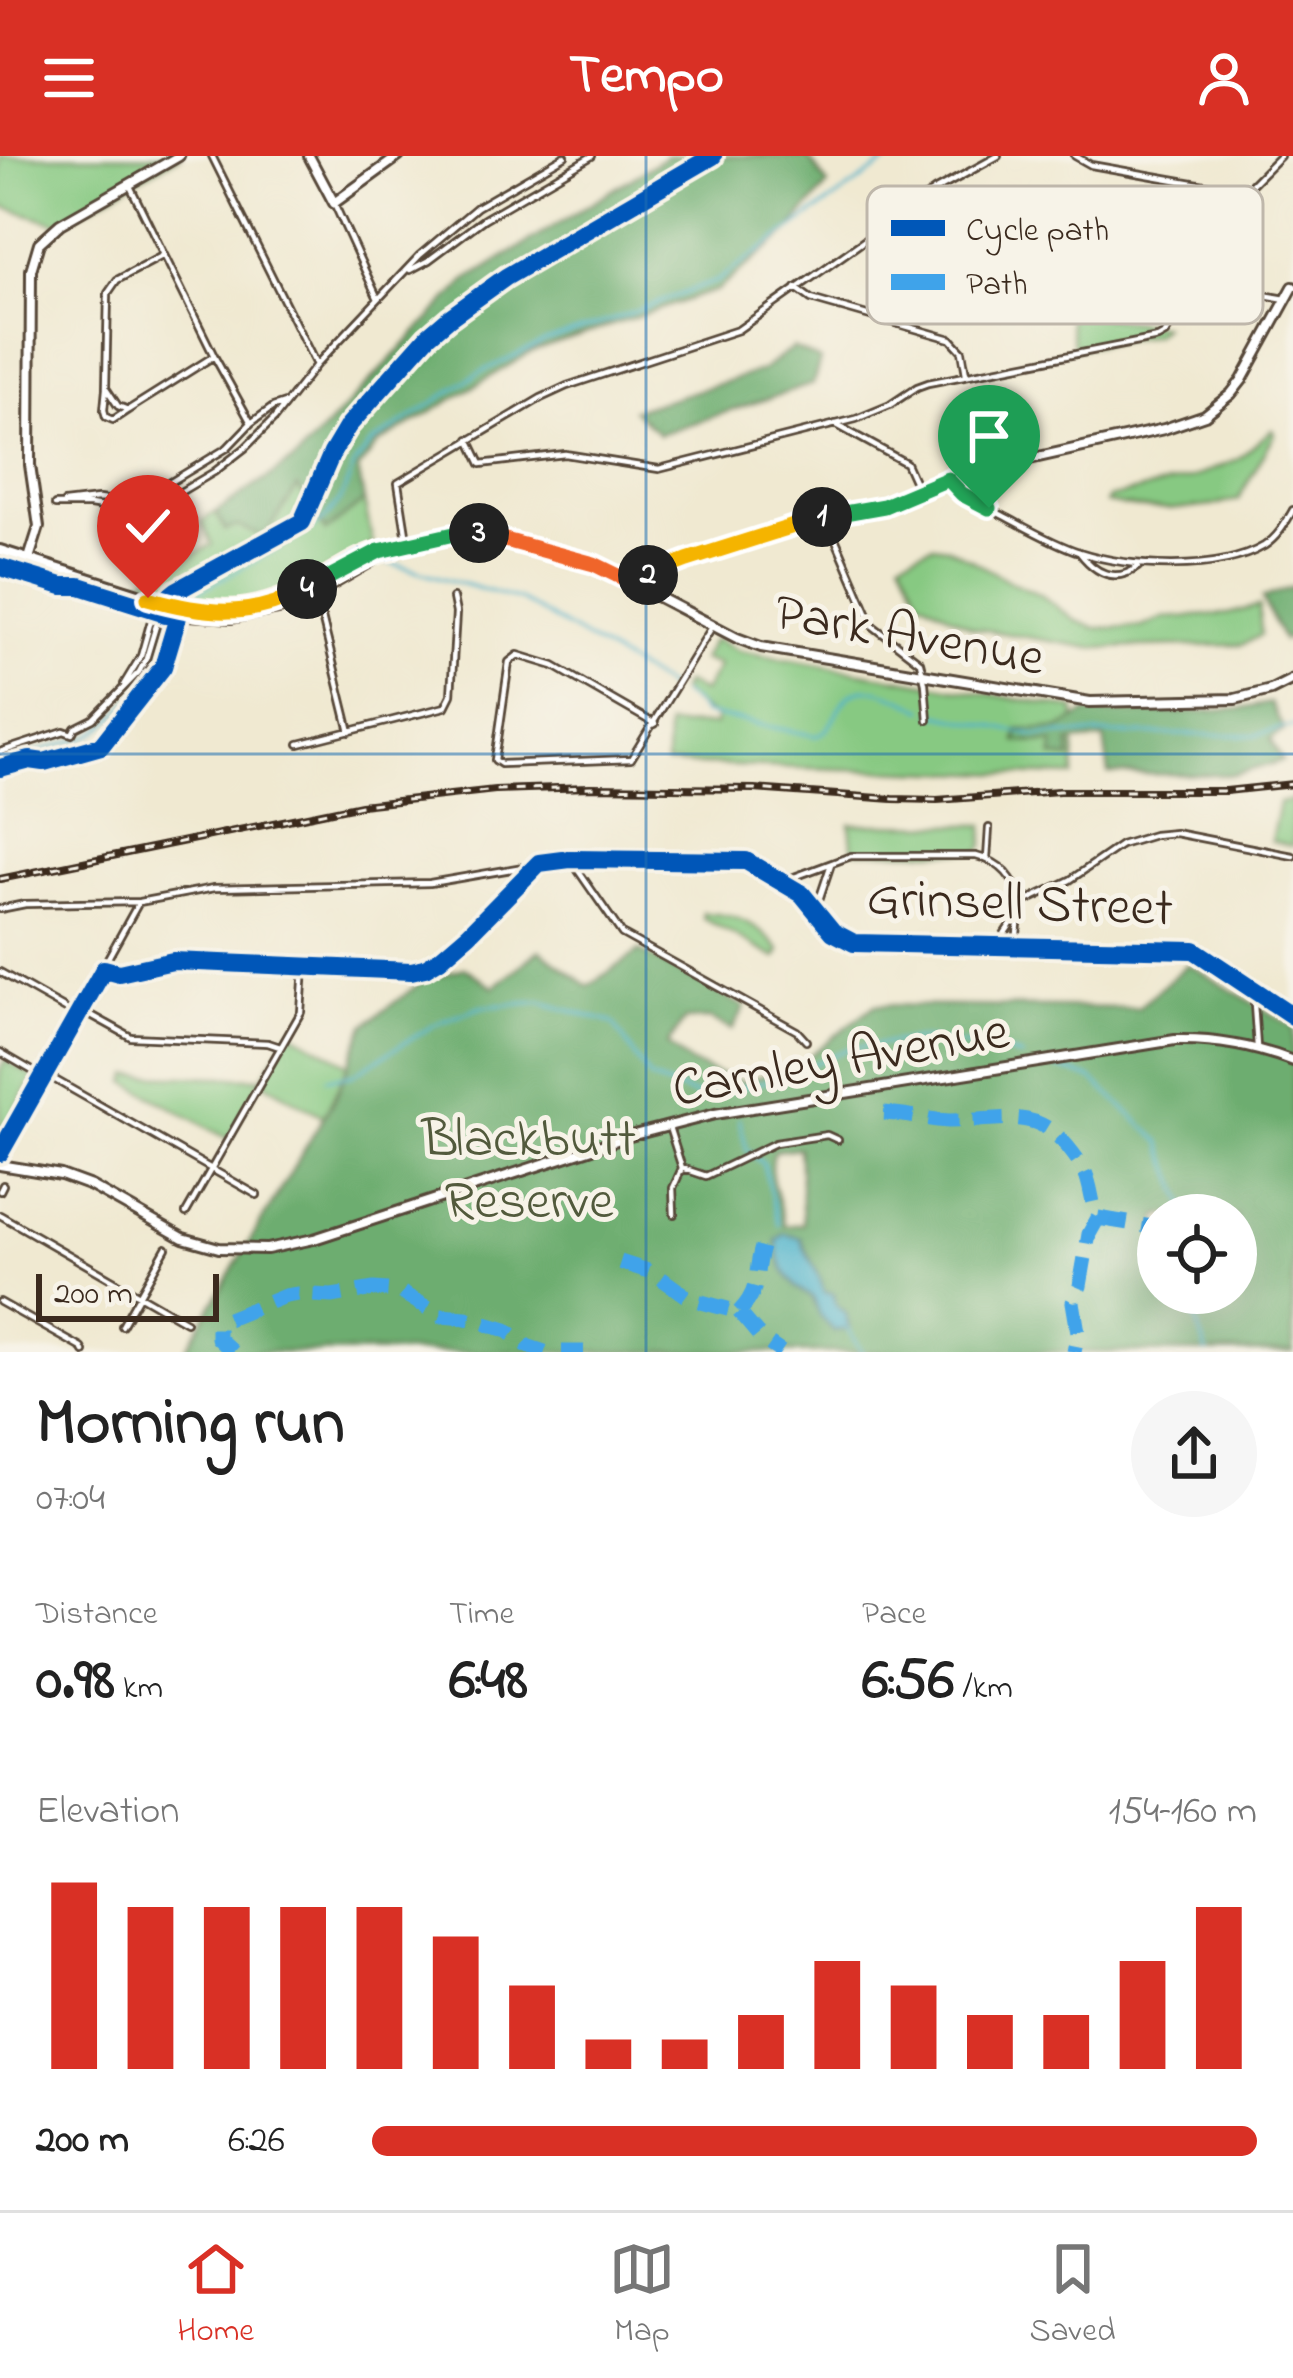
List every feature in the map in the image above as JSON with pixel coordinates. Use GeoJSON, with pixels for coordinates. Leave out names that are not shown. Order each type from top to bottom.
{"type":"FeatureCollection","features":[{"type":"Feature","properties":{"kind":"main road"},"geometry":{"type":"LineString","coordinates":[[28,564],[38,534],[30,465],[32,260],[39,243],[60,224],[179,156]]}},
{"type":"Feature","properties":{"kind":"main road"},"geometry":{"type":"LineString","coordinates":[[309,156],[334,203],[399,156]]}},
{"type":"Feature","properties":{"kind":"main road"},"geometry":{"type":"LineString","coordinates":[[639,586],[647,576],[667,567],[808,519],[872,510],[948,479],[1164,429],[1205,415],[1242,380],[1293,287]]}},
{"type":"Feature","properties":{"kind":"main road","name":"Park Avenue"},"geometry":{"type":"LineString","coordinates":[[189,612],[237,611],[276,603],[379,551],[454,534],[482,533],[594,564],[760,647],[1090,702],[1235,699],[1267,692],[1293,679]]}},
{"type":"Feature","properties":{"kind":"main road","name":"Park Avenue"},"geometry":{"type":"LineString","coordinates":[[0,550],[28,564],[222,618],[276,611],[316,594],[391,550]]}},
{"type":"Feature","properties":{"kind":"main road","name":"Park Avenue"},"geometry":{"type":"LineString","coordinates":[[0,561],[28,564]]}},
{"type":"Feature","properties":{"kind":"main road"},"geometry":{"type":"LineString","coordinates":[[276,603],[316,594],[347,567]]}},
{"type":"Feature","properties":{"kind":"main road","name":"Carnley Avenue"},"geometry":{"type":"LineString","coordinates":[[0,1165],[61,1175],[91,1186],[182,1238],[219,1248],[267,1249],[314,1239],[668,1125],[763,1105],[1151,1043],[1196,1040],[1257,1048],[1293,1061]]}},
{"type":"Feature","properties":{"kind":"street"},"geometry":{"type":"LineString","coordinates":[[212,156],[316,365]]}},
{"type":"Feature","properties":{"kind":"street"},"geometry":{"type":"LineString","coordinates":[[55,505],[140,510],[214,472],[274,419],[316,365],[420,254],[477,207],[565,156]]}},
{"type":"Feature","properties":{"kind":"street"},"geometry":{"type":"LineString","coordinates":[[405,272],[592,156]]}},
{"type":"Feature","properties":{"kind":"street"},"geometry":{"type":"LineString","coordinates":[[943,186],[998,156]]}},
{"type":"Feature","properties":{"kind":"street"},"geometry":{"type":"LineString","coordinates":[[1075,156],[1091,165],[1210,186]]}},
{"type":"Feature","properties":{"kind":"street"},"geometry":{"type":"LineString","coordinates":[[1250,186],[1280,156]]}},
{"type":"Feature","properties":{"kind":"street"},"geometry":{"type":"LineString","coordinates":[[130,186],[251,423]]}},
{"type":"Feature","properties":{"kind":"street"},"geometry":{"type":"LineString","coordinates":[[334,203],[378,299]]}},
{"type":"Feature","properties":{"kind":"street"},"geometry":{"type":"LineString","coordinates":[[408,546],[398,483],[567,386],[738,329],[867,239]]}},
{"type":"Feature","properties":{"kind":"street"},"geometry":{"type":"LineString","coordinates":[[164,255],[117,280],[107,293],[106,417],[113,420],[214,356]]}},
{"type":"Feature","properties":{"kind":"street"},"geometry":{"type":"LineString","coordinates":[[796,288],[811,299],[867,315]]}},
{"type":"Feature","properties":{"kind":"street"},"geometry":{"type":"LineString","coordinates":[[1263,295],[1286,299]]}},
{"type":"Feature","properties":{"kind":"street"},"geometry":{"type":"LineString","coordinates":[[901,324],[951,338],[962,351],[967,375]]}},
{"type":"Feature","properties":{"kind":"street"},"geometry":{"type":"LineString","coordinates":[[469,440],[481,464],[565,454],[659,470],[874,413],[917,387],[1158,338],[1170,324]]}},
{"type":"Feature","properties":{"kind":"street"},"geometry":{"type":"LineString","coordinates":[[106,388],[118,406],[128,410]]}},
{"type":"Feature","properties":{"kind":"street"},"geometry":{"type":"LineString","coordinates":[[36,508],[98,499],[129,502],[227,448],[251,423],[286,403]]}},
{"type":"Feature","properties":{"kind":"street"},"geometry":{"type":"LineString","coordinates":[[835,424],[901,459],[919,492]]}},
{"type":"Feature","properties":{"kind":"street"},"geometry":{"type":"LineString","coordinates":[[948,479],[962,494],[1031,531],[1079,552],[1142,564],[1196,563],[1253,551],[1275,538],[1293,510]]}},
{"type":"Feature","properties":{"kind":"street"},"geometry":{"type":"LineString","coordinates":[[826,517],[873,626],[920,662],[928,720]]}},
{"type":"Feature","properties":{"kind":"street"},"geometry":{"type":"LineString","coordinates":[[1079,552],[1107,576],[1128,574],[1142,564]]}},
{"type":"Feature","properties":{"kind":"street"},"geometry":{"type":"LineString","coordinates":[[316,594],[350,732]]}},
{"type":"Feature","properties":{"kind":"street"},"geometry":{"type":"LineString","coordinates":[[299,744],[441,710],[448,704],[456,613],[453,598]]}},
{"type":"Feature","properties":{"kind":"street"},"geometry":{"type":"LineString","coordinates":[[0,752],[64,731],[68,723],[75,728],[93,719],[123,686],[141,656],[159,604]]}},
{"type":"Feature","properties":{"kind":"street"},"geometry":{"type":"LineString","coordinates":[[655,724],[550,664],[512,653],[494,757],[496,762],[632,759],[655,724],[712,626]]}},
{"type":"Feature","properties":{"kind":"street"},"geometry":{"type":"LineString","coordinates":[[987,859],[989,828]]}},
{"type":"Feature","properties":{"kind":"street"},"geometry":{"type":"LineString","coordinates":[[1020,904],[1070,880],[1121,845],[1154,835],[1175,833],[1293,856]]}},
{"type":"Feature","properties":{"kind":"street"},"geometry":{"type":"LineString","coordinates":[[783,881],[860,855],[987,859],[1011,878],[1020,904],[1016,946]]}},
{"type":"Feature","properties":{"kind":"street"},"geometry":{"type":"LineString","coordinates":[[570,859],[622,934],[806,1040]]}},
{"type":"Feature","properties":{"kind":"street","name":"Grinsell Street"},"geometry":{"type":"LineString","coordinates":[[0,909],[25,904],[139,902],[214,888],[430,883],[570,859],[741,860],[802,894],[832,932],[854,943],[1194,950],[1293,1016]]}},
{"type":"Feature","properties":{"kind":"street"},"geometry":{"type":"LineString","coordinates":[[104,969],[119,973],[173,962],[424,968],[470,934],[539,863]]}},
{"type":"Feature","properties":{"kind":"street"},"geometry":{"type":"LineString","coordinates":[[816,909],[830,864]]}},
{"type":"Feature","properties":{"kind":"street"},"geometry":{"type":"LineString","coordinates":[[0,1153],[139,902]]}},
{"type":"Feature","properties":{"kind":"street"},"geometry":{"type":"LineString","coordinates":[[1000,946],[1019,914]]}},
{"type":"Feature","properties":{"kind":"street"},"geometry":{"type":"LineString","coordinates":[[186,1213],[302,1010],[304,967]]}},
{"type":"Feature","properties":{"kind":"street"},"geometry":{"type":"LineString","coordinates":[[0,972],[131,1036],[280,1047]]}},
{"type":"Feature","properties":{"kind":"street"},"geometry":{"type":"LineString","coordinates":[[1253,990],[1257,1048]]}},
{"type":"Feature","properties":{"kind":"street"},"geometry":{"type":"LineString","coordinates":[[1,1056],[44,1075],[257,1195]]}},
{"type":"Feature","properties":{"kind":"street"},"geometry":{"type":"LineString","coordinates":[[668,1125],[682,1168],[673,1188],[674,1214]]}},
{"type":"Feature","properties":{"kind":"street"},"geometry":{"type":"LineString","coordinates":[[682,1168],[706,1177],[775,1143],[827,1135],[838,1140]]}},
{"type":"Feature","properties":{"kind":"street"},"geometry":{"type":"LineString","coordinates":[[0,1215],[186,1322]]}},
{"type":"Feature","properties":{"kind":"street"},"geometry":{"type":"LineString","coordinates":[[122,1327],[166,1248]]}},
{"type":"Feature","properties":{"kind":"street"},"geometry":{"type":"LineString","coordinates":[[0,1302],[84,1352]]}},
{"type":"Feature","properties":{"kind":"green space"},"geometry":{"type":"Polygon","coordinates":[[[0,156],[179,156],[60,224],[0,206],[0,156]]]}},
{"type":"Feature","properties":{"kind":"green space"},"geometry":{"type":"Polygon","coordinates":[[[667,156],[807,156],[828,185],[786,234],[718,290],[533,351],[378,444],[358,469],[364,501],[326,531],[298,487],[264,537],[238,526],[225,530],[216,512],[296,459],[466,281],[667,156]]]}},
{"type":"Feature","properties":{"kind":"green space"},"geometry":{"type":"Polygon","coordinates":[[[1069,324],[1163,326],[1154,334],[1074,349],[1069,324]]]}},
{"type":"Feature","properties":{"kind":"green space"},"geometry":{"type":"Polygon","coordinates":[[[793,348],[820,360],[813,384],[659,434],[633,410],[761,371],[793,348]]]}},
{"type":"Feature","properties":{"kind":"green space"},"geometry":{"type":"Polygon","coordinates":[[[1272,430],[1275,434],[1238,500],[1172,509],[1106,503],[1108,498],[1193,478],[1238,459],[1272,430]]]}},
{"type":"Feature","properties":{"kind":"green space"},"geometry":{"type":"Polygon","coordinates":[[[298,486],[326,531],[364,501],[373,544],[289,589],[244,603],[196,603],[132,584],[212,545],[201,521],[216,512],[225,530],[298,486]]]}},
{"type":"Feature","properties":{"kind":"green space"},"geometry":{"type":"Polygon","coordinates":[[[933,545],[948,547],[1095,628],[1142,627],[1164,618],[1228,614],[1259,606],[1261,635],[1242,645],[1092,648],[973,628],[920,598],[901,559],[933,545]]]}},
{"type":"Feature","properties":{"kind":"green space"},"geometry":{"type":"Polygon","coordinates":[[[1293,587],[1293,634],[1283,641],[1262,598],[1293,587]]]}},
{"type":"Feature","properties":{"kind":"green space"},"geometry":{"type":"Polygon","coordinates":[[[716,640],[739,651],[1075,709],[1074,776],[666,764],[667,726],[715,725],[715,717],[680,692],[685,683],[703,692],[719,665],[702,660],[716,640]]]}},
{"type":"Feature","properties":{"kind":"green space"},"geometry":{"type":"Polygon","coordinates":[[[1270,703],[1284,730],[1271,739],[1282,761],[1234,775],[1109,774],[1104,739],[1070,742],[1070,759],[1053,757],[1053,743],[1016,742],[1018,730],[1059,729],[1086,713],[1178,713],[1270,703]]]}},
{"type":"Feature","properties":{"kind":"green space"},"geometry":{"type":"Polygon","coordinates":[[[1293,800],[1293,846],[1271,841],[1279,803],[1293,800]]]}},
{"type":"Feature","properties":{"kind":"green space"},"geometry":{"type":"Polygon","coordinates":[[[850,824],[984,825],[984,846],[979,852],[856,851],[850,824]]]}},
{"type":"Feature","properties":{"kind":"green space"},"geometry":{"type":"Polygon","coordinates":[[[703,913],[747,922],[780,951],[776,958],[703,918],[703,913]]]}},
{"type":"Feature","properties":{"kind":"green space","name":"Blackbutt Reserve"},"geometry":{"type":"Polygon","coordinates":[[[540,950],[588,986],[640,951],[745,1007],[732,1030],[710,1019],[685,1020],[667,1045],[691,1064],[742,1082],[799,1064],[875,1005],[1138,1008],[1188,964],[1293,1027],[1293,1352],[184,1352],[336,1096],[365,1025],[424,980],[465,968],[494,987],[540,950]],[[799,1148],[774,1151],[772,1179],[784,1226],[803,1224],[799,1148]],[[801,1238],[796,1287],[813,1298],[820,1316],[848,1329],[846,1314],[824,1293],[801,1238]]]}},
{"type":"Feature","properties":{"kind":"green space"},"geometry":{"type":"Polygon","coordinates":[[[290,1031],[349,1064],[324,1117],[261,1081],[228,1139],[127,1082],[130,1075],[262,1078],[290,1031]]]}},
{"type":"Feature","properties":{"kind":"green space"},"geometry":{"type":"Polygon","coordinates":[[[5,1060],[34,1077],[0,1137],[0,1070],[5,1060]]]}},
{"type":"Feature","properties":{"kind":"water"},"geometry":{"type":"Polygon","coordinates":[[[784,1234],[801,1238],[824,1292],[834,1294],[849,1329],[834,1331],[820,1316],[813,1298],[796,1287],[784,1270],[777,1240],[784,1234]]]}},
{"type":"Feature","properties":{"kind":"waterway"},"geometry":{"type":"LineString","coordinates":[[187,602],[324,520],[371,444],[477,374],[546,341],[717,281],[896,156]]}},
{"type":"Feature","properties":{"kind":"waterway"},"geometry":{"type":"LineString","coordinates":[[386,562],[520,600],[668,687]]}},
{"type":"Feature","properties":{"kind":"waterway"},"geometry":{"type":"LineString","coordinates":[[0,763],[90,736],[108,723],[151,671],[171,616]]}},
{"type":"Feature","properties":{"kind":"waterway"},"geometry":{"type":"LineString","coordinates":[[681,694],[704,714],[817,736],[857,691],[891,694],[924,709]]}},
{"type":"Feature","properties":{"kind":"waterway"},"geometry":{"type":"LineString","coordinates":[[933,713],[1036,736],[1254,735],[1293,726]]}},
{"type":"Feature","properties":{"kind":"waterway"},"geometry":{"type":"LineString","coordinates":[[327,1078],[352,1075],[434,1025],[481,1007],[540,1002],[613,1023],[650,1079],[700,1097],[783,1077],[847,1049],[918,1039],[1022,1057]]}},
{"type":"Feature","properties":{"kind":"waterway"},"geometry":{"type":"LineString","coordinates":[[1049,1065],[1092,1079],[1161,1142],[1181,1194]]}},
{"type":"Feature","properties":{"kind":"waterway"},"geometry":{"type":"LineString","coordinates":[[739,1119],[747,1150],[763,1164],[779,1225]]}},
{"type":"Feature","properties":{"kind":"waterway"},"geometry":{"type":"LineString","coordinates":[[1194,1314],[1207,1352]]}},
{"type":"Feature","properties":{"kind":"waterway"},"geometry":{"type":"LineString","coordinates":[[847,1328],[862,1352]]}},
{"type":"Feature","properties":{"kind":"railway"},"geometry":{"type":"LineString","coordinates":[[0,879],[361,805],[495,790],[754,789],[937,800],[1059,791],[1226,791],[1293,784]]}},
{"type":"Feature","properties":{"kind":"marked path"},"geometry":{"type":"LineString","coordinates":[[884,1113],[949,1121],[1024,1119],[1038,1123],[1066,1145],[1085,1171],[1098,1218],[1089,1234],[1073,1302],[1078,1332],[1074,1352]]}},
{"type":"Feature","properties":{"kind":"marked path"},"geometry":{"type":"LineString","coordinates":[[1098,1218],[1137,1224]]}},
{"type":"Feature","properties":{"kind":"marked path"},"geometry":{"type":"LineString","coordinates":[[739,1312],[754,1289],[762,1247]]}},
{"type":"Feature","properties":{"kind":"marked path"},"geometry":{"type":"LineString","coordinates":[[620,1262],[654,1273],[690,1299],[739,1312]]}},
{"type":"Feature","properties":{"kind":"marked path"},"geometry":{"type":"LineString","coordinates":[[233,1352],[218,1338],[223,1321],[285,1296],[332,1296],[374,1289],[399,1291],[441,1316],[506,1330],[527,1346],[545,1352]]}},
{"type":"Feature","properties":{"kind":"marked path"},"geometry":{"type":"LineString","coordinates":[[739,1312],[762,1339],[781,1352]]}},
{"type":"Feature","properties":{"kind":"marked path"},"geometry":{"type":"LineString","coordinates":[[562,1352],[584,1352]]}},
{"type":"Feature","properties":{"kind":"cycle path"},"geometry":{"type":"LineString","coordinates":[[165,615],[176,591],[302,522],[348,426],[449,318],[506,277],[713,156]]}},
{"type":"Feature","properties":{"kind":"cycle path"},"geometry":{"type":"LineString","coordinates":[[159,601],[228,611],[267,605],[374,553],[391,550]]}},
{"type":"Feature","properties":{"kind":"cycle path"},"geometry":{"type":"LineString","coordinates":[[0,567],[178,617],[163,667],[101,746],[0,768]]}},
{"type":"Feature","properties":{"kind":"cycle path"},"geometry":{"type":"LineString","coordinates":[[0,1153],[104,969],[119,973],[173,961],[425,968],[469,934],[539,863],[570,859],[746,861],[802,894],[833,932],[854,943],[1194,950],[1293,1016]]}},
{"type":"Feature","properties":{"kind":"route"},"geometry":{"type":"LineString","coordinates":[[148,598],[207,612],[259,608],[293,597],[379,551],[471,532],[594,564],[639,586],[650,574],[687,560],[808,519],[884,506],[948,479],[962,494],[989,508]]}}]}
